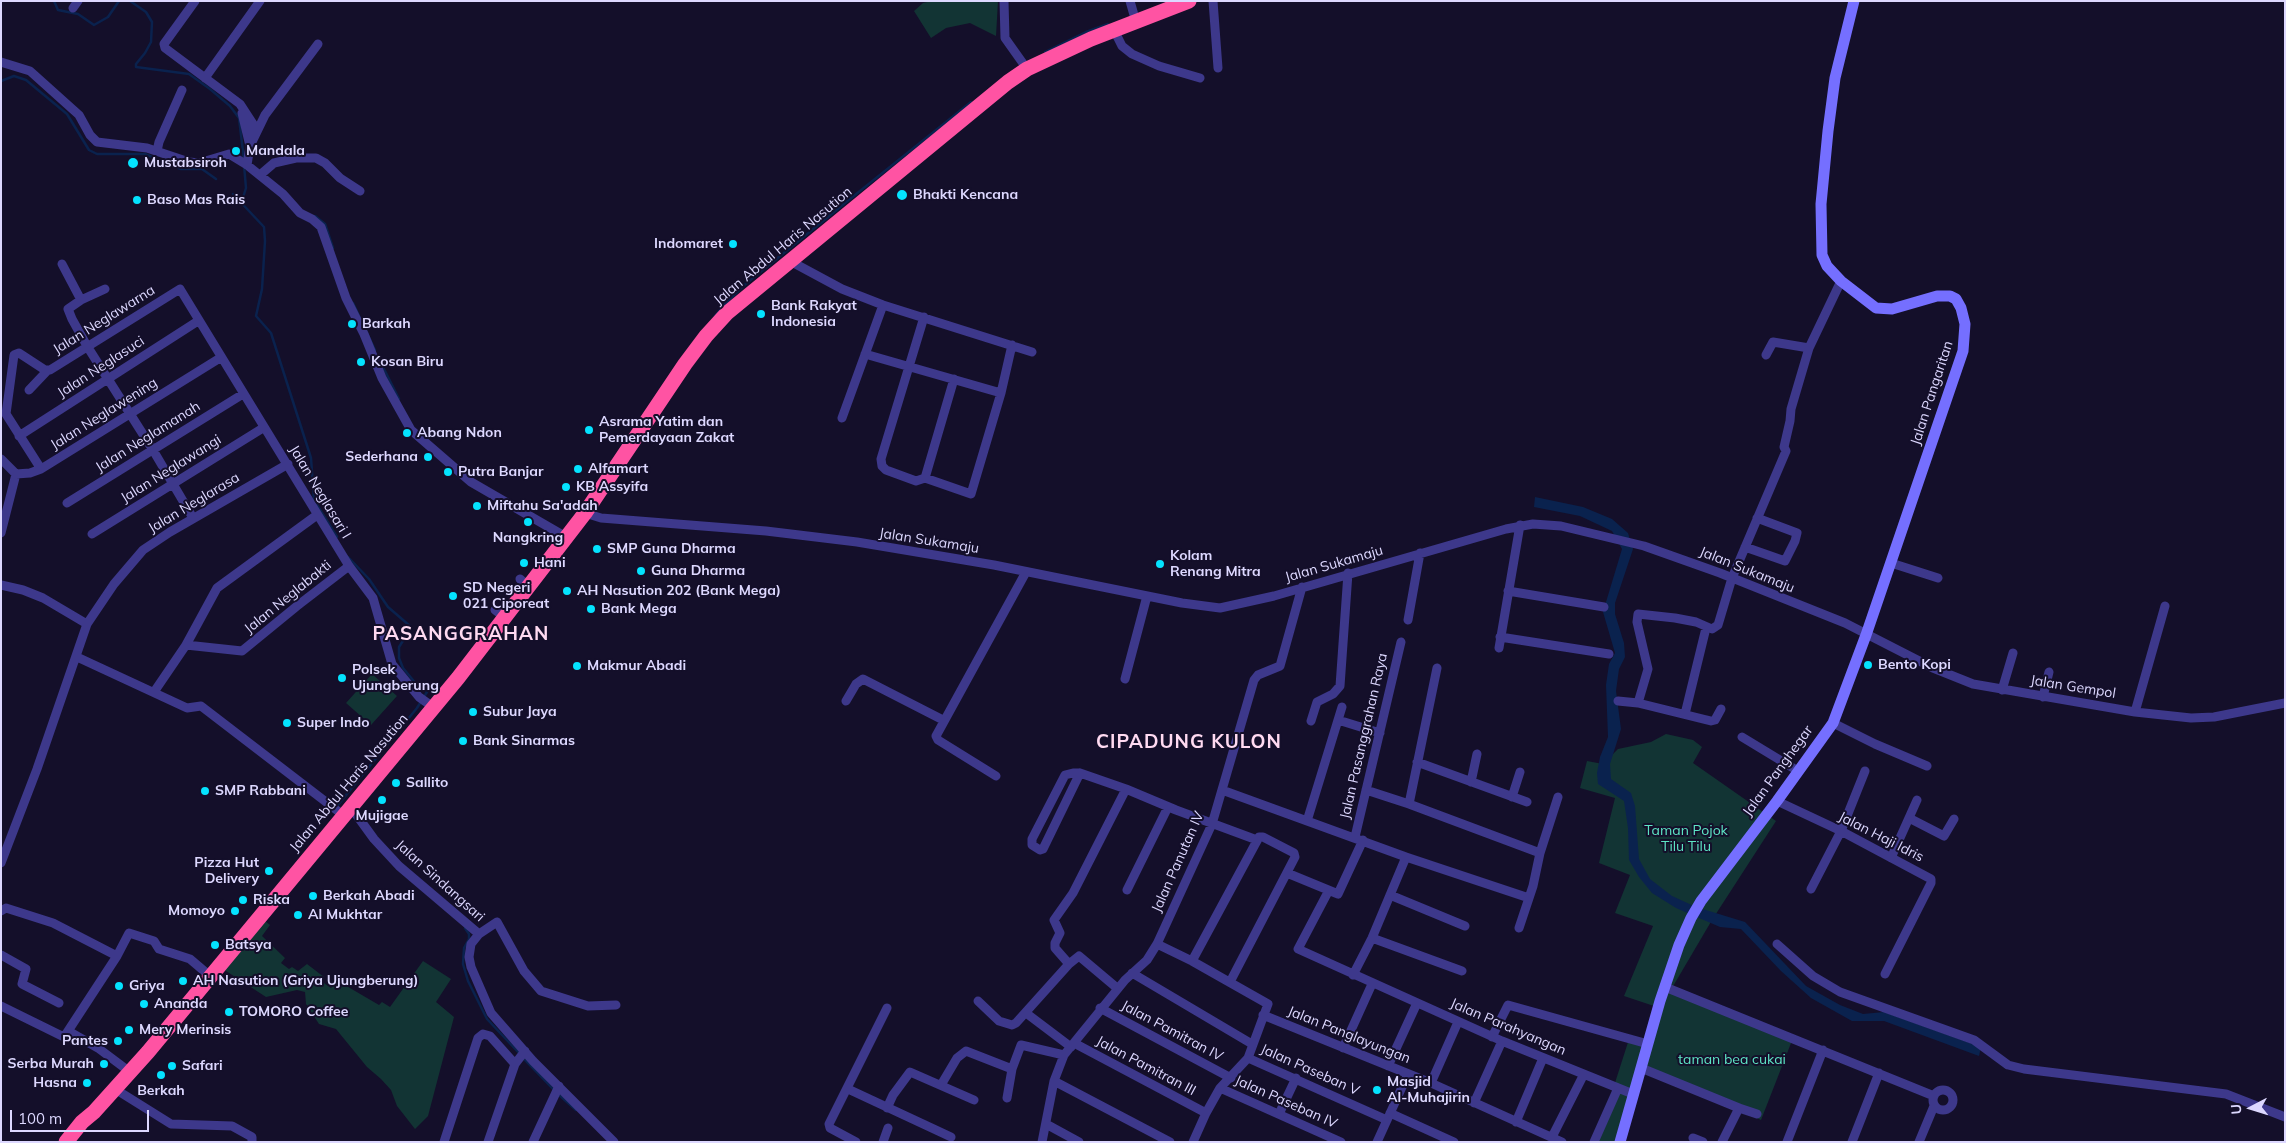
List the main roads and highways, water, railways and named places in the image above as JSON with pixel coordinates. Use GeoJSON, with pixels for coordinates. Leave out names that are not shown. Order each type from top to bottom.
{"type":"FeatureCollection","features":[{"type":"Feature","properties":{"kind":"highway","name":"Jalan Abdul Haris Nasution"},"geometry":{"type":"LineString","coordinates":[[66,1142],[82,1122],[94,1112],[130,1072],[347,811],[426,702],[500,614],[524,582],[566,537],[585,513],[699,346],[727,313],[986,99],[1027,69],[1136,22],[1163,6],[1189,1]]}},
{"type":"Feature","properties":{"kind":"highway","name":"Jalan Abdul Haris Nasution"},"geometry":{"type":"LineString","coordinates":[[77,1142],[88,1127],[94,1112]]}},
{"type":"Feature","properties":{"kind":"water"},"geometry":{"type":"Polygon","coordinates":[[[1535,497],[1583,507],[1612,519],[1628,533],[1633,549],[1615,603],[1615,614],[1624,643],[1625,657],[1619,669],[1616,691],[1621,729],[1610,764],[1611,779],[1631,793],[1635,806],[1639,859],[1650,879],[1672,896],[1696,907],[1745,922],[1806,986],[1840,1005],[1863,1014],[1884,1012],[1981,1047],[1979,1056],[1884,1021],[1852,1021],[1811,998],[1781,971],[1741,929],[1720,927],[1676,908],[1652,893],[1639,877],[1629,860],[1628,828],[1624,801],[1598,784],[1597,773],[1600,757],[1608,737],[1606,685],[1609,664],[1615,653],[1603,612],[1622,549],[1612,531],[1580,516],[1534,507],[1535,497]]]}},
{"type":"Feature","properties":{"kind":"waterway"},"geometry":{"type":"LineString","coordinates":[[54,1],[58,10],[78,14],[94,25],[108,17],[119,1]]}},
{"type":"Feature","properties":{"kind":"waterway"},"geometry":{"type":"LineString","coordinates":[[130,1],[146,12],[152,22],[151,42],[136,64],[136,67],[189,74],[230,106],[239,118],[244,160]]}},
{"type":"Feature","properties":{"kind":"waterway"},"geometry":{"type":"LineString","coordinates":[[1045,52],[1086,32],[1108,24]]}},
{"type":"Feature","properties":{"kind":"waterway"},"geometry":{"type":"LineString","coordinates":[[1,81],[14,76],[26,80],[67,114],[89,150],[97,154],[145,154],[181,169],[202,169],[216,179]]}},
{"type":"Feature","properties":{"kind":"waterway"},"geometry":{"type":"LineString","coordinates":[[845,203],[971,102]]}},
{"type":"Feature","properties":{"kind":"waterway"},"geometry":{"type":"LineString","coordinates":[[241,204],[246,188],[244,165]]}},
{"type":"Feature","properties":{"kind":"waterway"},"geometry":{"type":"LineString","coordinates":[[233,194],[264,227],[262,289],[256,316],[271,333],[311,458],[314,500],[337,537]]}},
{"type":"Feature","properties":{"kind":"waterway"},"geometry":{"type":"LineString","coordinates":[[723,306],[742,287],[844,204]]}},
{"type":"Feature","properties":{"kind":"waterway"},"geometry":{"type":"LineString","coordinates":[[315,216],[325,224],[333,248]]}},
{"type":"Feature","properties":{"kind":"waterway"},"geometry":{"type":"LineString","coordinates":[[353,303],[375,350]]}},
{"type":"Feature","properties":{"kind":"waterway"},"geometry":{"type":"LineString","coordinates":[[715,316],[720,310]]}},
{"type":"Feature","properties":{"kind":"waterway"},"geometry":{"type":"LineString","coordinates":[[379,359],[399,399]]}},
{"type":"Feature","properties":{"kind":"waterway"},"geometry":{"type":"LineString","coordinates":[[338,805],[417,708],[427,692],[417,685],[403,668],[399,658],[399,647],[410,626],[388,607],[369,579],[348,557]]}},
{"type":"Feature","properties":{"kind":"waterway"},"geometry":{"type":"LineString","coordinates":[[465,928],[469,934],[469,939],[464,948],[463,964],[468,981],[487,1019],[520,1054]]}},
{"type":"Feature","properties":{"kind":"waterway"},"geometry":{"type":"LineString","coordinates":[[523,1058],[554,1090]]}},
{"type":"Feature","properties":{"kind":"waterway"},"geometry":{"type":"LineString","coordinates":[[558,1094],[576,1110]]}},
{"type":"Feature","properties":{"kind":"place","name":"Mandala"},"geometry":{"type":"Point","coordinates":[236,151]}},
{"type":"Feature","properties":{"kind":"place","name":"Mustabsiroh"},"geometry":{"type":"Point","coordinates":[133,163]}},
{"type":"Feature","properties":{"kind":"place","name":"Bhakti Kencana"},"geometry":{"type":"Point","coordinates":[902,195]}},
{"type":"Feature","properties":{"kind":"place","name":"Baso Mas Rais"},"geometry":{"type":"Point","coordinates":[137,200]}},
{"type":"Feature","properties":{"kind":"place","name":"Indomaret"},"geometry":{"type":"Point","coordinates":[733,244]}},
{"type":"Feature","properties":{"kind":"place","name":"Bank Rakyat Indonesia"},"geometry":{"type":"Point","coordinates":[761,314]}},
{"type":"Feature","properties":{"kind":"place","name":"Barkah"},"geometry":{"type":"Point","coordinates":[352,324]}},
{"type":"Feature","properties":{"kind":"place","name":"Kosan Biru"},"geometry":{"type":"Point","coordinates":[361,362]}},
{"type":"Feature","properties":{"kind":"place","name":"Asrama Yatim dan Pemerdayaan Zakat"},"geometry":{"type":"Point","coordinates":[589,430]}},
{"type":"Feature","properties":{"kind":"place","name":"Abang Ndon"},"geometry":{"type":"Point","coordinates":[407,433]}},
{"type":"Feature","properties":{"kind":"place","name":"Sederhana"},"geometry":{"type":"Point","coordinates":[428,457]}},
{"type":"Feature","properties":{"kind":"place","name":"Alfamart"},"geometry":{"type":"Point","coordinates":[578,469]}},
{"type":"Feature","properties":{"kind":"place","name":"Putra Banjar"},"geometry":{"type":"Point","coordinates":[448,472]}},
{"type":"Feature","properties":{"kind":"place","name":"KB Assyifa"},"geometry":{"type":"Point","coordinates":[566,487]}},
{"type":"Feature","properties":{"kind":"place","name":"Miftahu Sa'adah"},"geometry":{"type":"Point","coordinates":[477,506]}},
{"type":"Feature","properties":{"kind":"place","name":"Nangkring"},"geometry":{"type":"Point","coordinates":[528,522]}},
{"type":"Feature","properties":{"kind":"place","name":"SMP Guna Dharma"},"geometry":{"type":"Point","coordinates":[597,549]}},
{"type":"Feature","properties":{"kind":"place","name":"Hani"},"geometry":{"type":"Point","coordinates":[524,563]}},
{"type":"Feature","properties":{"kind":"place","name":"Kolam Renang Mitra"},"geometry":{"type":"Point","coordinates":[1160,564]}},
{"type":"Feature","properties":{"kind":"place","name":"Guna Dharma"},"geometry":{"type":"Point","coordinates":[641,571]}},
{"type":"Feature","properties":{"kind":"place","name":"AH Nasution 202 (Bank Mega)"},"geometry":{"type":"Point","coordinates":[567,591]}},
{"type":"Feature","properties":{"kind":"place","name":"SD Negeri 021 Ciporeat"},"geometry":{"type":"Point","coordinates":[453,596]}},
{"type":"Feature","properties":{"kind":"place","name":"Bank Mega"},"geometry":{"type":"Point","coordinates":[591,609]}},
{"type":"Feature","properties":{"kind":"place","name":"Bento Kopi"},"geometry":{"type":"Point","coordinates":[1868,665]}},
{"type":"Feature","properties":{"kind":"place","name":"Makmur Abadi"},"geometry":{"type":"Point","coordinates":[577,666]}},
{"type":"Feature","properties":{"kind":"place","name":"Polsek Ujungberung"},"geometry":{"type":"Point","coordinates":[342,678]}},
{"type":"Feature","properties":{"kind":"place","name":"Subur Jaya"},"geometry":{"type":"Point","coordinates":[473,712]}},
{"type":"Feature","properties":{"kind":"place","name":"Super Indo"},"geometry":{"type":"Point","coordinates":[287,723]}},
{"type":"Feature","properties":{"kind":"place","name":"Bank Sinarmas"},"geometry":{"type":"Point","coordinates":[463,741]}},
{"type":"Feature","properties":{"kind":"place","name":"Sallito"},"geometry":{"type":"Point","coordinates":[396,783]}},
{"type":"Feature","properties":{"kind":"place","name":"SMP Rabbani"},"geometry":{"type":"Point","coordinates":[205,791]}},
{"type":"Feature","properties":{"kind":"place","name":"Mujigae"},"geometry":{"type":"Point","coordinates":[382,800]}},
{"type":"Feature","properties":{"kind":"place","name":"Pizza Hut Delivery"},"geometry":{"type":"Point","coordinates":[269,871]}},
{"type":"Feature","properties":{"kind":"place","name":"Berkah Abadi"},"geometry":{"type":"Point","coordinates":[313,896]}},
{"type":"Feature","properties":{"kind":"place","name":"Riska"},"geometry":{"type":"Point","coordinates":[243,900]}},
{"type":"Feature","properties":{"kind":"place","name":"Momoyo"},"geometry":{"type":"Point","coordinates":[235,911]}},
{"type":"Feature","properties":{"kind":"place","name":"Al Mukhtar"},"geometry":{"type":"Point","coordinates":[298,915]}},
{"type":"Feature","properties":{"kind":"place","name":"Batsya"},"geometry":{"type":"Point","coordinates":[215,945]}},
{"type":"Feature","properties":{"kind":"place","name":"AH Nasution (Griya Ujungberung)"},"geometry":{"type":"Point","coordinates":[183,981]}},
{"type":"Feature","properties":{"kind":"place","name":"Griya"},"geometry":{"type":"Point","coordinates":[119,986]}},
{"type":"Feature","properties":{"kind":"place","name":"Ananda"},"geometry":{"type":"Point","coordinates":[144,1004]}},
{"type":"Feature","properties":{"kind":"place","name":"TOMORO Coffee"},"geometry":{"type":"Point","coordinates":[229,1012]}},
{"type":"Feature","properties":{"kind":"place","name":"Mery Merinsis"},"geometry":{"type":"Point","coordinates":[129,1030]}},
{"type":"Feature","properties":{"kind":"place","name":"Pantes"},"geometry":{"type":"Point","coordinates":[118,1041]}},
{"type":"Feature","properties":{"kind":"place","name":"Serba Murah"},"geometry":{"type":"Point","coordinates":[104,1064]}},
{"type":"Feature","properties":{"kind":"place","name":"Safari"},"geometry":{"type":"Point","coordinates":[172,1066]}},
{"type":"Feature","properties":{"kind":"place","name":"Berkah"},"geometry":{"type":"Point","coordinates":[161,1075]}},
{"type":"Feature","properties":{"kind":"place","name":"Hasna"},"geometry":{"type":"Point","coordinates":[87,1083]}},
{"type":"Feature","properties":{"kind":"place","name":"Masjid Al-Muhajirin"},"geometry":{"type":"Point","coordinates":[1377,1090]}},
{"type":"Feature","properties":{"kind":"district","name":"PASANGGRAHAN"},"geometry":{"type":"Point","coordinates":[461,634]}},
{"type":"Feature","properties":{"kind":"district","name":"CIPADUNG KULON"},"geometry":{"type":"Point","coordinates":[1189,742]}},
{"type":"Feature","properties":{"kind":"park label","name":"Taman Pojok Tilu Tilu"},"geometry":{"type":"Point","coordinates":[1686,840]}},
{"type":"Feature","properties":{"kind":"park label","name":"taman bea cukai"},"geometry":{"type":"Point","coordinates":[1732,1060]}}]}
